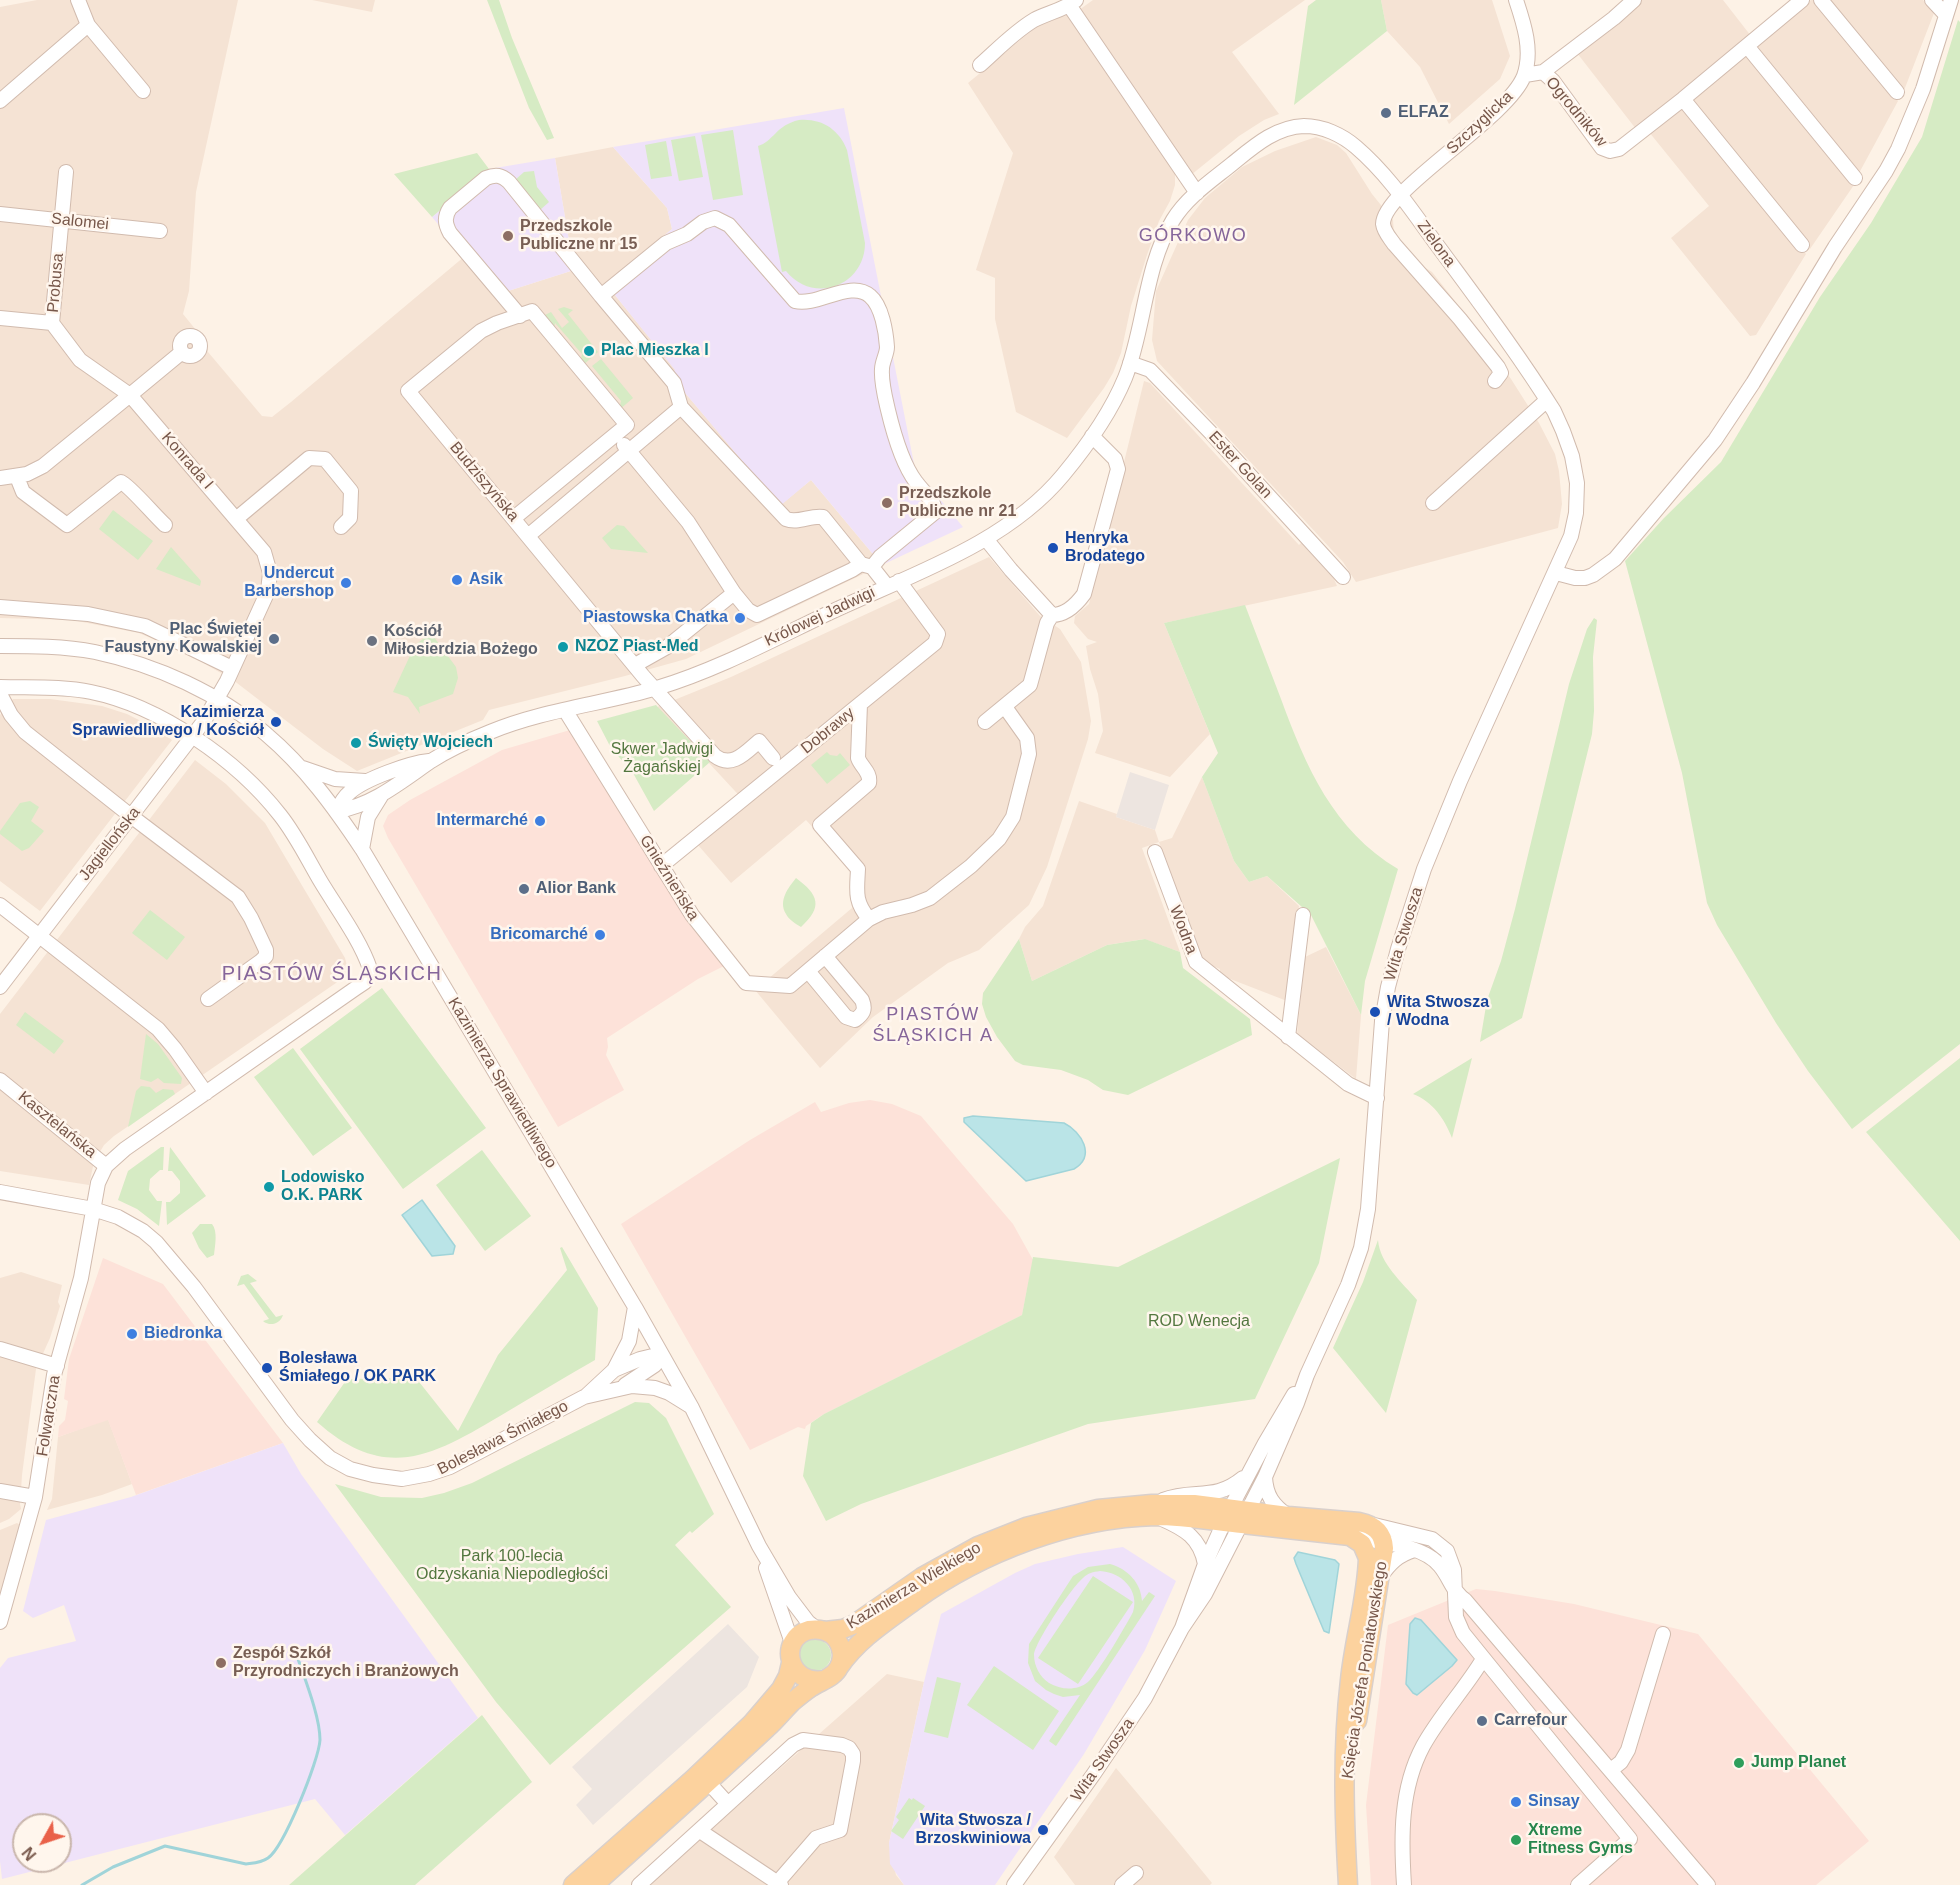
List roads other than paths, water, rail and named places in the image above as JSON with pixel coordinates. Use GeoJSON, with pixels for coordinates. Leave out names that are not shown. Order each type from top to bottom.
{"type":"FeatureCollection","features":[{"type":"Feature","properties":{"kind":"main road","name":"Kazimierza Wielkiego"},"geometry":{"type":"LineString","coordinates":[[839,1667],[851,1650],[927,1592],[977,1564],[1032,1539],[1154,1510],[1194,1504],[1227,1515],[1245,1518]]}},
{"type":"Feature","properties":{"kind":"main road","name":"Kazimierza Wielkiego"},"geometry":{"type":"LineString","coordinates":[[821,1630],[843,1629],[853,1625],[949,1561],[1002,1536],[1071,1514],[1098,1509],[1154,1510]]}},
{"type":"Feature","properties":{"kind":"main road"},"geometry":{"type":"LineString","coordinates":[[1245,1518],[1288,1516],[1378,1537]]}},
{"type":"Feature","properties":{"kind":"main road"},"geometry":{"type":"LineString","coordinates":[[1245,1518],[1350,1536],[1364,1547],[1368,1562]]}},
{"type":"Feature","properties":{"kind":"main road","name":"Księcia Józefa Poniatowskiego"},"geometry":{"type":"LineString","coordinates":[[1346,1799],[1379,1580],[1378,1537]]}},
{"type":"Feature","properties":{"kind":"main road","name":"Księcia Józefa Poniatowskiego"},"geometry":{"type":"LineString","coordinates":[[1348,1885],[1344,1739],[1349,1687],[1368,1562]]}},
{"type":"Feature","properties":{"kind":"main road"},"geometry":{"type":"LineString","coordinates":[[573,1885],[693,1779],[752,1723],[781,1689],[788,1676],[791,1656],[798,1637],[803,1633],[821,1630],[831,1634],[842,1653],[835,1673],[809,1688],[796,1699],[594,1885]]}},
{"type":"Feature","properties":{"kind":"main road"},"geometry":{"type":"LineString","coordinates":[[791,1656],[798,1674],[804,1678],[824,1680]]}},
{"type":"Feature","properties":{"kind":"street"},"geometry":{"type":"LineString","coordinates":[[78,0],[88,25],[143,91]]}},
{"type":"Feature","properties":{"kind":"street","name":"Szczyglicka"},"geometry":{"type":"LineString","coordinates":[[1496,381],[1501,373],[1489,354],[1385,232],[1383,224],[1385,215],[1400,195],[1504,105],[1520,84],[1525,75],[1528,58],[1527,42],[1516,0]]}},
{"type":"Feature","properties":{"kind":"street"},"geometry":{"type":"LineString","coordinates":[[1543,72],[1634,0]]}},
{"type":"Feature","properties":{"kind":"street","name":"Ogrodników"},"geometry":{"type":"LineString","coordinates":[[1525,75],[1543,72],[1553,81],[1602,148],[1610,151],[1619,149],[1802,0]]}},
{"type":"Feature","properties":{"kind":"street"},"geometry":{"type":"LineString","coordinates":[[1821,0],[1897,92]]}},
{"type":"Feature","properties":{"kind":"street"},"geometry":{"type":"LineString","coordinates":[[1932,0],[1946,15]]}},
{"type":"Feature","properties":{"kind":"street"},"geometry":{"type":"LineString","coordinates":[[1556,573],[1585,578],[1593,576],[1615,559],[1715,440],[1753,383],[1835,247],[1886,171],[1898,149],[1923,89],[1951,0]]}},
{"type":"Feature","properties":{"kind":"street"},"geometry":{"type":"LineString","coordinates":[[980,65],[1030,23],[1072,3],[1197,193]]}},
{"type":"Feature","properties":{"kind":"street"},"geometry":{"type":"LineString","coordinates":[[0,101],[88,25]]}},
{"type":"Feature","properties":{"kind":"street"},"geometry":{"type":"LineString","coordinates":[[1747,46],[1855,178]]}},
{"type":"Feature","properties":{"kind":"street"},"geometry":{"type":"LineString","coordinates":[[1683,99],[1802,245]]}},
{"type":"Feature","properties":{"kind":"street","name":"Zielona"},"geometry":{"type":"LineString","coordinates":[[1130,363],[1147,287],[1172,222],[1197,193],[1266,138],[1292,128],[1310,126],[1329,130],[1355,146],[1400,195],[1547,400],[1563,431],[1572,456],[1577,483],[1576,513]]}},
{"type":"Feature","properties":{"kind":"street","name":"Probusa"},"geometry":{"type":"LineString","coordinates":[[66,172],[52,323],[80,360],[130,395]]}},
{"type":"Feature","properties":{"kind":"street"},"geometry":{"type":"LineString","coordinates":[[514,518],[627,425],[446,226],[446,213],[450,208],[486,178],[493,175],[504,177],[674,383],[681,407],[790,521],[823,517],[866,566],[893,584]]}},
{"type":"Feature","properties":{"kind":"street","name":"Salomei"},"geometry":{"type":"LineString","coordinates":[[0,213],[160,231]]}},
{"type":"Feature","properties":{"kind":"street"},"geometry":{"type":"LineString","coordinates":[[601,296],[666,243],[687,234],[703,222],[715,218],[729,225],[795,301],[857,290],[870,296],[880,314],[887,348],[882,368],[888,410],[908,468],[914,481],[932,503],[935,512],[866,566],[852,570],[756,615],[748,610],[734,592],[688,522],[615,435]]}},
{"type":"Feature","properties":{"kind":"street","name":"Budziszyńska"},"geometry":{"type":"LineString","coordinates":[[526,314],[497,323],[481,331],[408,392],[655,689],[722,761],[732,761],[759,741],[774,759]]}},
{"type":"Feature","properties":{"kind":"street"},"geometry":{"type":"LineString","coordinates":[[0,318],[52,323]]}},
{"type":"Feature","properties":{"kind":"street"},"geometry":{"type":"LineString","coordinates":[[0,478],[17,477],[43,466],[182,352]]}},
{"type":"Feature","properties":{"kind":"street","name":"Królowej Jadwigi"},"geometry":{"type":"LineString","coordinates":[[337,811],[353,807],[384,792],[413,775],[432,760],[492,731],[565,710],[655,689],[717,665],[986,539],[1005,528],[1050,489],[1092,436],[1114,400],[1130,363]]}},
{"type":"Feature","properties":{"kind":"street","name":"Ester Golan"},"geometry":{"type":"LineString","coordinates":[[1130,363],[1150,370],[1212,434],[1342,578]]}},
{"type":"Feature","properties":{"kind":"street","name":"Konrada I"},"geometry":{"type":"LineString","coordinates":[[130,395],[264,552],[270,573],[268,591],[218,700]]}},
{"type":"Feature","properties":{"kind":"street"},"geometry":{"type":"LineString","coordinates":[[1433,503],[1547,400]]}},
{"type":"Feature","properties":{"kind":"street"},"geometry":{"type":"LineString","coordinates":[[529,535],[681,407]]}},
{"type":"Feature","properties":{"kind":"street"},"geometry":{"type":"LineString","coordinates":[[986,539],[1052,615],[1062,615],[1079,602],[1084,594],[1118,469],[1115,459],[1092,436]]}},
{"type":"Feature","properties":{"kind":"street"},"geometry":{"type":"LineString","coordinates":[[236,519],[309,458],[325,459],[351,491],[350,519],[341,527]]}},
{"type":"Feature","properties":{"kind":"street"},"geometry":{"type":"LineString","coordinates":[[17,477],[24,492],[67,525],[121,482],[129,486],[165,525]]}},
{"type":"Feature","properties":{"kind":"street","name":"Wita Stwosza"},"geometry":{"type":"LineString","coordinates":[[1182,1628],[1198,1606],[1265,1477],[1298,1404],[1307,1375],[1348,1285],[1361,1248],[1368,1209],[1382,1021],[1388,987],[1424,869],[1484,727],[1556,573],[1571,536],[1576,513]]}},
{"type":"Feature","properties":{"kind":"street","name":"Dobrawy"},"geometry":{"type":"LineString","coordinates":[[661,866],[935,644],[938,634],[905,592],[893,584]]}},
{"type":"Feature","properties":{"kind":"street"},"geometry":{"type":"LineString","coordinates":[[636,665],[667,647],[734,592]]}},
{"type":"Feature","properties":{"kind":"street"},"geometry":{"type":"LineString","coordinates":[[0,607],[88,614],[145,626],[232,668]]}},
{"type":"Feature","properties":{"kind":"street"},"geometry":{"type":"LineString","coordinates":[[985,722],[1030,685],[1047,623],[1052,615]]}},
{"type":"Feature","properties":{"kind":"street","name":"Kazimierza Sprawiedliwego"},"geometry":{"type":"LineString","coordinates":[[0,646],[51,646],[94,652],[159,672],[218,700],[267,734],[301,768],[337,811],[362,849],[635,1307],[692,1408],[759,1546],[794,1605],[808,1622],[821,1630]]}},
{"type":"Feature","properties":{"kind":"street"},"geometry":{"type":"LineString","coordinates":[[0,687],[72,689],[129,704],[161,718],[192,736],[233,767],[267,799],[281,817],[359,945],[370,969],[365,982],[125,1149],[106,1166]]}},
{"type":"Feature","properties":{"kind":"street"},"geometry":{"type":"LineString","coordinates":[[0,694],[11,715],[25,732],[238,897],[251,918],[266,950],[266,956],[208,999]]}},
{"type":"Feature","properties":{"kind":"street","name":"Jagiellońska"},"geometry":{"type":"LineString","coordinates":[[0,987],[218,700]]}},
{"type":"Feature","properties":{"kind":"street"},"geometry":{"type":"LineString","coordinates":[[860,704],[858,758],[868,773],[868,783],[820,825],[858,869],[857,900],[869,919]]}},
{"type":"Feature","properties":{"kind":"street","name":"Gnieźnieńska"},"geometry":{"type":"LineString","coordinates":[[565,710],[698,925],[746,983],[790,986],[869,919],[883,912],[930,898],[999,839],[1013,817],[1029,754],[1027,738],[1005,707]]}},
{"type":"Feature","properties":{"kind":"street","name":"Królowej Jadwigi"},"geometry":{"type":"LineString","coordinates":[[337,811],[350,792],[370,780],[413,764],[432,760]]}},
{"type":"Feature","properties":{"kind":"street"},"geometry":{"type":"LineString","coordinates":[[301,768],[346,781],[370,780]]}},
{"type":"Feature","properties":{"kind":"street"},"geometry":{"type":"LineString","coordinates":[[362,849],[368,817],[384,792]]}},
{"type":"Feature","properties":{"kind":"street","name":"Wodna"},"geometry":{"type":"LineString","coordinates":[[1155,852],[1196,962],[1348,1084],[1377,1098]]}},
{"type":"Feature","properties":{"kind":"street"},"geometry":{"type":"LineString","coordinates":[[0,905],[158,1029],[206,1093]]}},
{"type":"Feature","properties":{"kind":"street"},"geometry":{"type":"LineString","coordinates":[[1288,1037],[1303,915]]}},
{"type":"Feature","properties":{"kind":"street"},"geometry":{"type":"LineString","coordinates":[[808,971],[846,1017],[850,1020],[862,1014],[865,1007],[862,1000],[825,956]]}},
{"type":"Feature","properties":{"kind":"street","name":"Kasztelańska"},"geometry":{"type":"LineString","coordinates":[[0,1080],[106,1166],[98,1184],[93,1209]]}},
{"type":"Feature","properties":{"kind":"street","name":"Bolesława Śmiałego"},"geometry":{"type":"LineString","coordinates":[[0,1192],[93,1209],[118,1217],[156,1242],[194,1287],[292,1420],[330,1458],[350,1468],[373,1475],[402,1479],[429,1474],[480,1452],[584,1397],[620,1388],[642,1386],[655,1388],[669,1393],[692,1408]]}},
{"type":"Feature","properties":{"kind":"street","name":"Folwarczna"},"geometry":{"type":"LineString","coordinates":[[0,1622],[35,1497],[57,1366],[81,1278],[93,1209]]}},
{"type":"Feature","properties":{"kind":"street","name":"Bolesława Śmiałego"},"geometry":{"type":"LineString","coordinates":[[614,1370],[629,1341],[635,1307]]}},
{"type":"Feature","properties":{"kind":"street"},"geometry":{"type":"LineString","coordinates":[[0,1349],[57,1366]]}},
{"type":"Feature","properties":{"kind":"street","name":"Bolesława Śmiałego"},"geometry":{"type":"LineString","coordinates":[[584,1397],[614,1370],[640,1359],[661,1354]]}},
{"type":"Feature","properties":{"kind":"street","name":"Bolesława Śmiałego"},"geometry":{"type":"LineString","coordinates":[[620,1388],[655,1365],[661,1354]]}},
{"type":"Feature","properties":{"kind":"street","name":"Wita Stwosza"},"geometry":{"type":"LineString","coordinates":[[1014,1885],[1145,1698],[1182,1628],[1205,1564],[1247,1475],[1307,1375]]}},
{"type":"Feature","properties":{"kind":"street"},"geometry":{"type":"LineString","coordinates":[[1205,1564],[1203,1553],[1193,1536],[1154,1510],[1178,1495],[1221,1492],[1247,1475]]}},
{"type":"Feature","properties":{"kind":"street"},"geometry":{"type":"LineString","coordinates":[[1265,1477],[1271,1500],[1288,1516]]}},
{"type":"Feature","properties":{"kind":"street"},"geometry":{"type":"LineString","coordinates":[[0,1491],[35,1497]]}},
{"type":"Feature","properties":{"kind":"street"},"geometry":{"type":"LineString","coordinates":[[1350,1536],[1378,1537],[1408,1533],[1432,1539],[1447,1551],[1454,1570],[1457,1623],[1483,1659],[1630,1839],[1578,1885]]}},
{"type":"Feature","properties":{"kind":"street"},"geometry":{"type":"LineString","coordinates":[[1378,1537],[1434,1559],[1455,1593],[1465,1600],[1708,1885]]}},
{"type":"Feature","properties":{"kind":"street"},"geometry":{"type":"LineString","coordinates":[[1368,1562],[1378,1537]]}},
{"type":"Feature","properties":{"kind":"street","name":"Kazimierza Sprawiedliwego"},"geometry":{"type":"LineString","coordinates":[[759,1546],[791,1640],[791,1656]]}},
{"type":"Feature","properties":{"kind":"street"},"geometry":{"type":"LineString","coordinates":[[1379,1580],[1392,1561],[1414,1550]]}},
{"type":"Feature","properties":{"kind":"street"},"geometry":{"type":"LineString","coordinates":[[1611,1770],[1621,1762],[1628,1750],[1663,1634]]}},
{"type":"Feature","properties":{"kind":"street"},"geometry":{"type":"LineString","coordinates":[[1404,1885],[1403,1821],[1410,1780],[1423,1746],[1483,1659]]}},
{"type":"Feature","properties":{"kind":"street"},"geometry":{"type":"LineString","coordinates":[[639,1885],[793,1745],[803,1740],[842,1745],[849,1748],[853,1754],[840,1830],[816,1838],[779,1884],[700,1831]]}},
{"type":"Feature","properties":{"kind":"street"},"geometry":{"type":"LineString","coordinates":[[708,1782],[728,1804]]}},
{"type":"Feature","properties":{"kind":"street"},"geometry":{"type":"LineString","coordinates":[[1122,1885],[1136,1873]]}},
{"type":"Feature","properties":{"kind":"water"},"geometry":{"type":"Polygon","coordinates":[[[973,1116],[1064,1123],[1081,1138],[1084,1144],[1084,1158],[1081,1164],[1074,1169],[1026,1181],[964,1122],[964,1118],[973,1116]]]}},
{"type":"Feature","properties":{"kind":"water"},"geometry":{"type":"Polygon","coordinates":[[[422,1200],[455,1246],[453,1254],[432,1256],[402,1215],[422,1200]]]}},
{"type":"Feature","properties":{"kind":"water"},"geometry":{"type":"Polygon","coordinates":[[[1298,1552],[1335,1560],[1339,1564],[1329,1633],[1324,1631],[1296,1564],[1294,1558],[1298,1552]]]}},
{"type":"Feature","properties":{"kind":"water"},"geometry":{"type":"Polygon","coordinates":[[[1415,1618],[1421,1620],[1457,1660],[1417,1695],[1406,1684],[1410,1624],[1415,1618]]]}},
{"type":"Feature","properties":{"kind":"waterway"},"geometry":{"type":"LineString","coordinates":[[82,1885],[113,1867],[165,1846],[246,1864],[263,1861],[275,1851],[300,1802],[314,1765],[320,1740],[314,1707],[295,1650]]}},
{"type":"Feature","properties":{"kind":"place","name":"ELFAZ"},"geometry":{"type":"Point","coordinates":[1386,113]}},
{"type":"Feature","properties":{"kind":"place","name":"Przedszkole Publiczne nr 15"},"geometry":{"type":"Point","coordinates":[508,236]}},
{"type":"Feature","properties":{"kind":"place","name":"Plac Mieszka I"},"geometry":{"type":"Point","coordinates":[589,351]}},
{"type":"Feature","properties":{"kind":"place","name":"Przedszkole Publiczne nr 21"},"geometry":{"type":"Point","coordinates":[887,503]}},
{"type":"Feature","properties":{"kind":"place","name":"Henryka Brodatego"},"geometry":{"type":"Point","coordinates":[1053,548]}},
{"type":"Feature","properties":{"kind":"place","name":"Asik"},"geometry":{"type":"Point","coordinates":[457,580]}},
{"type":"Feature","properties":{"kind":"place","name":"Undercut Barbershop"},"geometry":{"type":"Point","coordinates":[346,583]}},
{"type":"Feature","properties":{"kind":"place","name":"Piastowska Chatka"},"geometry":{"type":"Point","coordinates":[740,618]}},
{"type":"Feature","properties":{"kind":"place","name":"Plac Świętej Faustyny Kowalskiej"},"geometry":{"type":"Point","coordinates":[274,639]}},
{"type":"Feature","properties":{"kind":"place","name":"Kościół Miłosierdzia Bożego"},"geometry":{"type":"Point","coordinates":[372,641]}},
{"type":"Feature","properties":{"kind":"place","name":"NZOZ Piast-Med"},"geometry":{"type":"Point","coordinates":[563,647]}},
{"type":"Feature","properties":{"kind":"place","name":"Kazimierza Sprawiedliwego / Kościół"},"geometry":{"type":"Point","coordinates":[276,722]}},
{"type":"Feature","properties":{"kind":"place","name":"Święty Wojciech"},"geometry":{"type":"Point","coordinates":[356,743]}},
{"type":"Feature","properties":{"kind":"place","name":"Intermarché"},"geometry":{"type":"Point","coordinates":[540,821]}},
{"type":"Feature","properties":{"kind":"place","name":"Alior Bank"},"geometry":{"type":"Point","coordinates":[524,889]}},
{"type":"Feature","properties":{"kind":"place","name":"Bricomarché"},"geometry":{"type":"Point","coordinates":[600,935]}},
{"type":"Feature","properties":{"kind":"place","name":"Wita Stwosza / Wodna"},"geometry":{"type":"Point","coordinates":[1375,1012]}},
{"type":"Feature","properties":{"kind":"place","name":"Lodowisko O.K. PARK"},"geometry":{"type":"Point","coordinates":[269,1187]}},
{"type":"Feature","properties":{"kind":"place","name":"Biedronka"},"geometry":{"type":"Point","coordinates":[132,1334]}},
{"type":"Feature","properties":{"kind":"place","name":"Bolesława Śmiałego / OK PARK"},"geometry":{"type":"Point","coordinates":[267,1368]}},
{"type":"Feature","properties":{"kind":"place","name":"Zespół Szkół Przyrodniczych i Branżowych"},"geometry":{"type":"Point","coordinates":[221,1663]}},
{"type":"Feature","properties":{"kind":"place","name":"Carrefour"},"geometry":{"type":"Point","coordinates":[1482,1721]}},
{"type":"Feature","properties":{"kind":"place","name":"Jump Planet"},"geometry":{"type":"Point","coordinates":[1739,1763]}},
{"type":"Feature","properties":{"kind":"place","name":"Sinsay"},"geometry":{"type":"Point","coordinates":[1516,1802]}},
{"type":"Feature","properties":{"kind":"place","name":"Wita Stwosza / Brzoskwiniowa"},"geometry":{"type":"Point","coordinates":[1043,1830]}},
{"type":"Feature","properties":{"kind":"place","name":"Xtreme Fitness Gyms"},"geometry":{"type":"Point","coordinates":[1516,1840]}},
{"type":"Feature","properties":{"kind":"district","name":"GÓRKOWO"},"geometry":{"type":"Point","coordinates":[1193,236]}},
{"type":"Feature","properties":{"kind":"district","name":"PIASTÓW ŚLĄSKICH"},"geometry":{"type":"Point","coordinates":[332,974]}},
{"type":"Feature","properties":{"kind":"district","name":"PIASTÓW ŚLĄSKICH A"},"geometry":{"type":"Point","coordinates":[933,1025]}},
{"type":"Feature","properties":{"kind":"park label","name":"Skwer Jadwigi Żagańskiej"},"geometry":{"type":"Point","coordinates":[662,759]}},
{"type":"Feature","properties":{"kind":"park label","name":"ROD Wenecja"},"geometry":{"type":"Point","coordinates":[1199,1322]}},
{"type":"Feature","properties":{"kind":"park label","name":"Park 100-lecia Odzyskania Niepodległości"},"geometry":{"type":"Point","coordinates":[512,1566]}}]}
